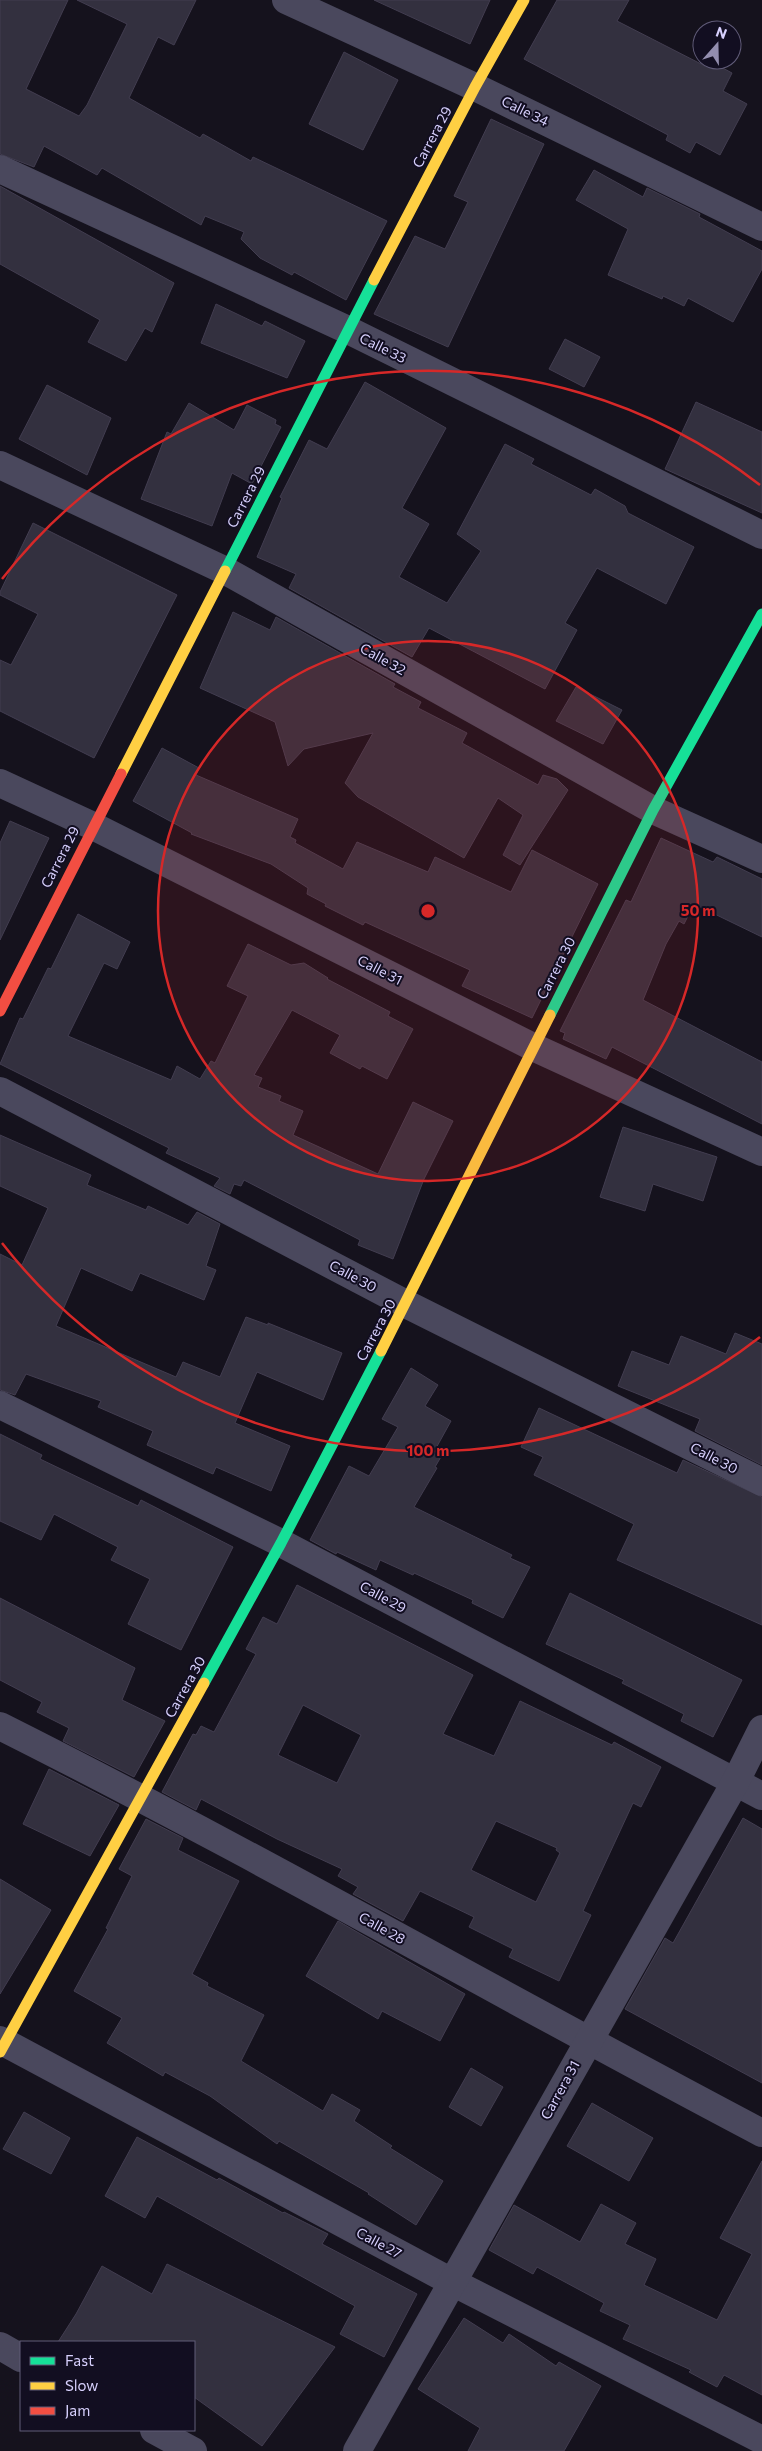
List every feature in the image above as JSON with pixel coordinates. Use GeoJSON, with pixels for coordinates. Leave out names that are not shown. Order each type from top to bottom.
{"type":"FeatureCollection","features":[{"type":"Feature","properties":{"kind":"street","name":"Calle 34"},"geometry":{"type":"LineString","coordinates":[[286,0],[475,87],[762,227]]}},
{"type":"Feature","properties":{"kind":"street","name":"Carrera 29"},"geometry":{"type":"LineString","coordinates":[[0,1011],[348,330],[475,87],[524,0]]}},
{"type":"Feature","properties":{"kind":"street","name":"Calle 33"},"geometry":{"type":"LineString","coordinates":[[0,169],[348,330],[762,536]]}},
{"type":"Feature","properties":{"kind":"street","name":"Calle 32"},"geometry":{"type":"LineString","coordinates":[[0,465],[226,571],[653,810],[762,860]]}},
{"type":"Feature","properties":{"kind":"street","name":"Carrera 30"},"geometry":{"type":"LineString","coordinates":[[2,2045],[142,1797],[281,1543],[406,1304],[533,1046],[653,810],[762,614]]}},
{"type":"Feature","properties":{"kind":"street","name":"Calle 31"},"geometry":{"type":"LineString","coordinates":[[0,783],[93,826],[533,1046],[762,1152]]}},
{"type":"Feature","properties":{"kind":"street","name":"Calle 30"},"geometry":{"type":"LineString","coordinates":[[0,1091],[406,1304],[762,1482]]}},
{"type":"Feature","properties":{"kind":"street","name":"Calle 29"},"geometry":{"type":"LineString","coordinates":[[0,1405],[281,1543],[762,1796]]}},
{"type":"Feature","properties":{"kind":"street","name":"Calle 28"},"geometry":{"type":"LineString","coordinates":[[0,1726],[142,1797],[588,2041],[762,2133]]}},
{"type":"Feature","properties":{"kind":"street","name":"Carrera 31"},"geometry":{"type":"LineString","coordinates":[[357,2451],[736,1781],[762,1729]]}},
{"type":"Feature","properties":{"kind":"street","name":"Calle 27"},"geometry":{"type":"LineString","coordinates":[[2,2045],[452,2282],[762,2440]]}},
{"type":"Feature","properties":{"kind":"street"},"geometry":{"type":"LineString","coordinates":[[0,2346],[20,2357]]}},
{"type":"Feature","properties":{"kind":"street"},"geometry":{"type":"LineString","coordinates":[[156,2431],[193,2451]]}},
{"type":"Feature","properties":{"kind":"building"},"geometry":{"type":"Polygon","coordinates":[[[0,0],[68,0],[26,89],[79,116],[87,105],[127,24],[77,0],[196,0],[174,45],[158,37],[129,98],[200,138],[203,134],[251,161],[253,157],[387,221],[346,300],[294,272],[292,275],[260,258],[241,239],[244,232],[205,216],[201,225],[102,168],[97,175],[44,146],[34,167],[0,154],[0,0]]]}},
{"type":"Feature","properties":{"kind":"building"},"geometry":{"type":"Polygon","coordinates":[[[374,0],[490,0],[470,44],[374,0]]]}},
{"type":"Feature","properties":{"kind":"building"},"geometry":{"type":"Polygon","coordinates":[[[557,0],[629,0],[617,21],[692,59],[692,70],[726,70],[732,73],[723,91],[747,104],[720,155],[696,142],[690,153],[666,140],[668,135],[524,59],[557,0]]]}},
{"type":"Feature","properties":{"kind":"building"},"geometry":{"type":"Polygon","coordinates":[[[344,52],[398,80],[363,150],[309,124],[344,52]]]}},
{"type":"Feature","properties":{"kind":"building"},"geometry":{"type":"Polygon","coordinates":[[[491,119],[544,144],[448,347],[374,314],[415,236],[445,249],[468,202],[454,196],[491,119]]]}},
{"type":"Feature","properties":{"kind":"building"},"geometry":{"type":"Polygon","coordinates":[[[594,170],[643,197],[647,188],[700,214],[699,217],[762,251],[762,269],[733,322],[688,298],[684,306],[663,296],[662,299],[608,275],[628,229],[576,200],[594,170]]]}},
{"type":"Feature","properties":{"kind":"building"},"geometry":{"type":"Polygon","coordinates":[[[0,186],[174,283],[152,332],[145,328],[126,361],[88,342],[100,320],[0,264],[0,186]]]}},
{"type":"Feature","properties":{"kind":"building"},"geometry":{"type":"Polygon","coordinates":[[[216,304],[262,326],[265,321],[305,341],[287,378],[201,343],[216,304]]]}},
{"type":"Feature","properties":{"kind":"building"},"geometry":{"type":"Polygon","coordinates":[[[565,339],[600,357],[584,387],[549,369],[565,339]]]}},
{"type":"Feature","properties":{"kind":"building"},"geometry":{"type":"Polygon","coordinates":[[[365,382],[446,428],[402,508],[429,524],[399,577],[447,603],[481,551],[457,534],[505,444],[534,459],[531,464],[591,495],[595,489],[625,506],[628,513],[694,547],[666,604],[597,568],[565,623],[577,630],[545,689],[429,628],[412,657],[289,588],[296,574],[257,557],[282,498],[280,497],[309,440],[327,449],[365,382]]]}},
{"type":"Feature","properties":{"kind":"building"},"geometry":{"type":"Polygon","coordinates":[[[47,385],[111,418],[87,475],[19,439],[47,385]]]}},
{"type":"Feature","properties":{"kind":"building"},"geometry":{"type":"Polygon","coordinates":[[[696,402],[762,432],[762,513],[665,469],[696,402]]]}},
{"type":"Feature","properties":{"kind":"building"},"geometry":{"type":"Polygon","coordinates":[[[189,403],[234,430],[247,405],[276,420],[275,424],[281,427],[252,484],[232,473],[212,526],[141,499],[167,432],[171,434],[189,403]]]}},
{"type":"Feature","properties":{"kind":"building"},"geometry":{"type":"Polygon","coordinates":[[[33,523],[177,595],[94,758],[0,711],[0,660],[11,665],[38,614],[0,595],[33,523]]]}},
{"type":"Feature","properties":{"kind":"building"},"geometry":{"type":"Polygon","coordinates":[[[233,612],[270,630],[276,617],[395,684],[393,687],[421,702],[418,708],[467,733],[462,743],[538,785],[543,775],[557,779],[568,790],[520,865],[503,855],[523,815],[498,798],[464,858],[358,797],[345,783],[373,733],[304,749],[288,766],[275,722],[200,688],[233,612]]]}},
{"type":"Feature","properties":{"kind":"building"},"geometry":{"type":"Polygon","coordinates":[[[576,687],[622,710],[603,744],[556,721],[576,687]]]}},
{"type":"Feature","properties":{"kind":"building"},"geometry":{"type":"Polygon","coordinates":[[[162,748],[199,768],[196,775],[298,819],[290,837],[296,840],[295,843],[343,869],[357,842],[428,872],[435,857],[511,892],[532,850],[598,884],[532,1018],[462,986],[470,970],[365,922],[363,925],[325,906],[326,904],[307,894],[308,888],[271,864],[191,834],[133,801],[162,748]]]}},
{"type":"Feature","properties":{"kind":"building"},"geometry":{"type":"Polygon","coordinates":[[[10,821],[49,838],[0,940],[0,843],[10,821]]]}},
{"type":"Feature","properties":{"kind":"building"},"geometry":{"type":"Polygon","coordinates":[[[661,838],[713,862],[717,857],[762,879],[762,937],[694,904],[684,924],[679,921],[666,944],[643,1000],[762,1062],[762,1124],[612,1047],[606,1059],[563,1039],[565,1033],[560,1031],[626,900],[631,902],[661,838]]]}},
{"type":"Feature","properties":{"kind":"building"},"geometry":{"type":"Polygon","coordinates":[[[78,914],[130,942],[117,969],[104,963],[68,1036],[171,1080],[177,1066],[200,1079],[211,1061],[215,1063],[248,996],[227,986],[248,944],[291,965],[304,963],[327,979],[390,1012],[388,1016],[413,1029],[387,1079],[362,1066],[360,1069],[330,1053],[340,1035],[292,1010],[254,1075],[262,1078],[258,1087],[281,1096],[279,1101],[303,1111],[293,1135],[378,1174],[413,1102],[453,1121],[424,1179],[393,1259],[358,1245],[360,1240],[244,1180],[241,1186],[234,1184],[230,1194],[214,1186],[220,1178],[166,1153],[169,1148],[0,1064],[20,1018],[23,1019],[48,968],[51,969],[78,914]]]}},
{"type":"Feature","properties":{"kind":"building"},"geometry":{"type":"Polygon","coordinates":[[[623,1127],[717,1157],[703,1201],[653,1184],[645,1211],[600,1197],[623,1127]]]}},
{"type":"Feature","properties":{"kind":"building"},"geometry":{"type":"Polygon","coordinates":[[[0,1135],[91,1175],[87,1185],[146,1210],[148,1206],[188,1225],[197,1212],[220,1224],[206,1266],[216,1270],[204,1300],[140,1273],[132,1291],[81,1268],[56,1326],[176,1377],[183,1362],[220,1377],[246,1317],[268,1325],[268,1323],[342,1353],[323,1400],[257,1372],[235,1423],[290,1446],[271,1491],[216,1467],[213,1474],[147,1445],[153,1431],[98,1407],[101,1401],[26,1374],[15,1395],[0,1390],[0,1254],[22,1265],[48,1208],[0,1186],[0,1135]]]}},
{"type":"Feature","properties":{"kind":"building"},"geometry":{"type":"Polygon","coordinates":[[[735,1333],[762,1344],[762,1465],[695,1431],[700,1419],[618,1386],[632,1351],[669,1365],[681,1336],[726,1354],[735,1333]]]}},
{"type":"Feature","properties":{"kind":"building"},"geometry":{"type":"Polygon","coordinates":[[[411,1368],[438,1385],[425,1406],[451,1421],[435,1450],[442,1455],[435,1467],[437,1468],[414,1507],[512,1555],[510,1558],[530,1567],[503,1618],[472,1603],[473,1600],[414,1573],[413,1575],[380,1560],[376,1570],[337,1552],[336,1554],[310,1540],[349,1466],[369,1476],[398,1427],[382,1419],[411,1368]]]}},
{"type":"Feature","properties":{"kind":"building"},"geometry":{"type":"Polygon","coordinates":[[[539,1408],[677,1473],[683,1460],[762,1497],[762,1625],[617,1560],[634,1524],[534,1475],[543,1457],[521,1447],[539,1408]]]}},
{"type":"Feature","properties":{"kind":"building"},"geometry":{"type":"Polygon","coordinates":[[[0,1434],[42,1455],[40,1459],[138,1506],[141,1500],[233,1547],[181,1650],[128,1624],[150,1579],[111,1560],[118,1547],[54,1514],[41,1540],[0,1521],[0,1434]]]}},
{"type":"Feature","properties":{"kind":"building"},"geometry":{"type":"Polygon","coordinates":[[[297,1585],[473,1675],[443,1734],[494,1756],[520,1701],[612,1745],[614,1742],[661,1767],[641,1807],[633,1803],[583,1911],[591,1915],[559,1981],[509,1957],[513,1949],[469,1927],[474,1917],[420,1891],[403,1921],[353,1894],[358,1887],[338,1876],[342,1869],[277,1839],[201,1799],[196,1810],[162,1792],[193,1734],[196,1735],[201,1726],[214,1732],[256,1654],[246,1649],[263,1617],[277,1624],[297,1585]],[[303,1705],[278,1755],[337,1783],[361,1735],[303,1705]],[[496,1821],[471,1870],[536,1902],[560,1853],[556,1850],[557,1848],[496,1821]]]}},
{"type":"Feature","properties":{"kind":"building"},"geometry":{"type":"Polygon","coordinates":[[[570,1593],[742,1680],[713,1737],[681,1721],[684,1714],[622,1683],[624,1680],[546,1644],[570,1593]]]}},
{"type":"Feature","properties":{"kind":"building"},"geometry":{"type":"Polygon","coordinates":[[[0,1598],[135,1668],[122,1700],[165,1721],[134,1777],[63,1741],[69,1728],[37,1712],[42,1702],[0,1680],[0,1598]]]}},
{"type":"Feature","properties":{"kind":"building"},"geometry":{"type":"Polygon","coordinates":[[[49,1769],[119,1805],[90,1856],[23,1824],[49,1769]]]}},
{"type":"Feature","properties":{"kind":"building"},"geometry":{"type":"Polygon","coordinates":[[[743,1818],[762,1829],[762,2083],[625,2009],[665,1938],[673,1943],[743,1818]]]}},
{"type":"Feature","properties":{"kind":"building"},"geometry":{"type":"Polygon","coordinates":[[[146,1819],[183,1838],[178,1850],[239,1881],[192,1974],[208,1983],[207,1986],[264,2015],[241,2061],[323,2111],[332,2094],[360,2110],[354,2121],[392,2146],[390,2148],[443,2181],[416,2225],[369,2193],[279,2141],[277,2144],[210,2096],[165,2072],[163,2076],[107,2043],[122,2018],[74,1991],[108,1929],[106,1928],[132,1876],[119,1869],[146,1819]]]}},
{"type":"Feature","properties":{"kind":"building"},"geometry":{"type":"Polygon","coordinates":[[[0,1879],[51,1910],[0,1994],[0,1879]]]}},
{"type":"Feature","properties":{"kind":"building"},"geometry":{"type":"Polygon","coordinates":[[[338,1921],[465,1994],[440,2041],[382,2011],[378,2019],[306,1976],[338,1921]]]}},
{"type":"Feature","properties":{"kind":"building"},"geometry":{"type":"Polygon","coordinates":[[[471,2068],[503,2087],[481,2126],[449,2107],[471,2068]]]}},
{"type":"Feature","properties":{"kind":"building"},"geometry":{"type":"Polygon","coordinates":[[[592,2103],[653,2138],[629,2181],[567,2146],[592,2103]]]}},
{"type":"Feature","properties":{"kind":"building"},"geometry":{"type":"Polygon","coordinates":[[[24,2112],[70,2138],[51,2174],[3,2149],[24,2112]]]}},
{"type":"Feature","properties":{"kind":"building"},"geometry":{"type":"Polygon","coordinates":[[[137,2137],[217,2180],[219,2178],[283,2213],[328,2234],[322,2244],[417,2294],[384,2357],[340,2334],[355,2306],[157,2196],[145,2218],[105,2196],[137,2137]]]}},
{"type":"Feature","properties":{"kind":"building"},"geometry":{"type":"Polygon","coordinates":[[[762,2161],[762,2395],[724,2375],[717,2387],[689,2372],[691,2370],[623,2339],[630,2325],[600,2311],[604,2303],[537,2267],[533,2274],[489,2250],[514,2205],[580,2242],[601,2204],[636,2223],[625,2244],[656,2259],[644,2285],[717,2320],[752,2254],[720,2238],[762,2161]]]}},
{"type":"Feature","properties":{"kind":"building"},"geometry":{"type":"Polygon","coordinates":[[[167,2264],[335,2347],[262,2446],[195,2398],[195,2341],[59,2341],[76,2314],[102,2266],[152,2294],[167,2264]]]}},
{"type":"Feature","properties":{"kind":"building"},"geometry":{"type":"Polygon","coordinates":[[[464,2318],[503,2343],[509,2334],[556,2366],[559,2362],[601,2386],[564,2451],[468,2451],[480,2428],[418,2389],[464,2318]]]}},
{"type":"Feature","properties":{"kind":"traffic: fast"},"geometry":{"type":"LineString","coordinates":[[225,571],[374,280]]}},
{"type":"Feature","properties":{"kind":"traffic: fast"},"geometry":{"type":"LineString","coordinates":[[550,1015],[653,810],[762,614]]}},
{"type":"Feature","properties":{"kind":"traffic: fast"},"geometry":{"type":"LineString","coordinates":[[204,1683],[281,1543],[381,1351]]}},
{"type":"Feature","properties":{"kind":"traffic: slow"},"geometry":{"type":"LineString","coordinates":[[374,280],[475,87],[524,0]]}},
{"type":"Feature","properties":{"kind":"traffic: slow"},"geometry":{"type":"LineString","coordinates":[[121,774],[225,571]]}},
{"type":"Feature","properties":{"kind":"traffic: slow"},"geometry":{"type":"LineString","coordinates":[[381,1351],[550,1015]]}},
{"type":"Feature","properties":{"kind":"traffic: slow"},"geometry":{"type":"LineString","coordinates":[[0,2052],[204,1683]]}},
{"type":"Feature","properties":{"kind":"traffic: jam"},"geometry":{"type":"LineString","coordinates":[[0,1011],[121,774]]}}]}
